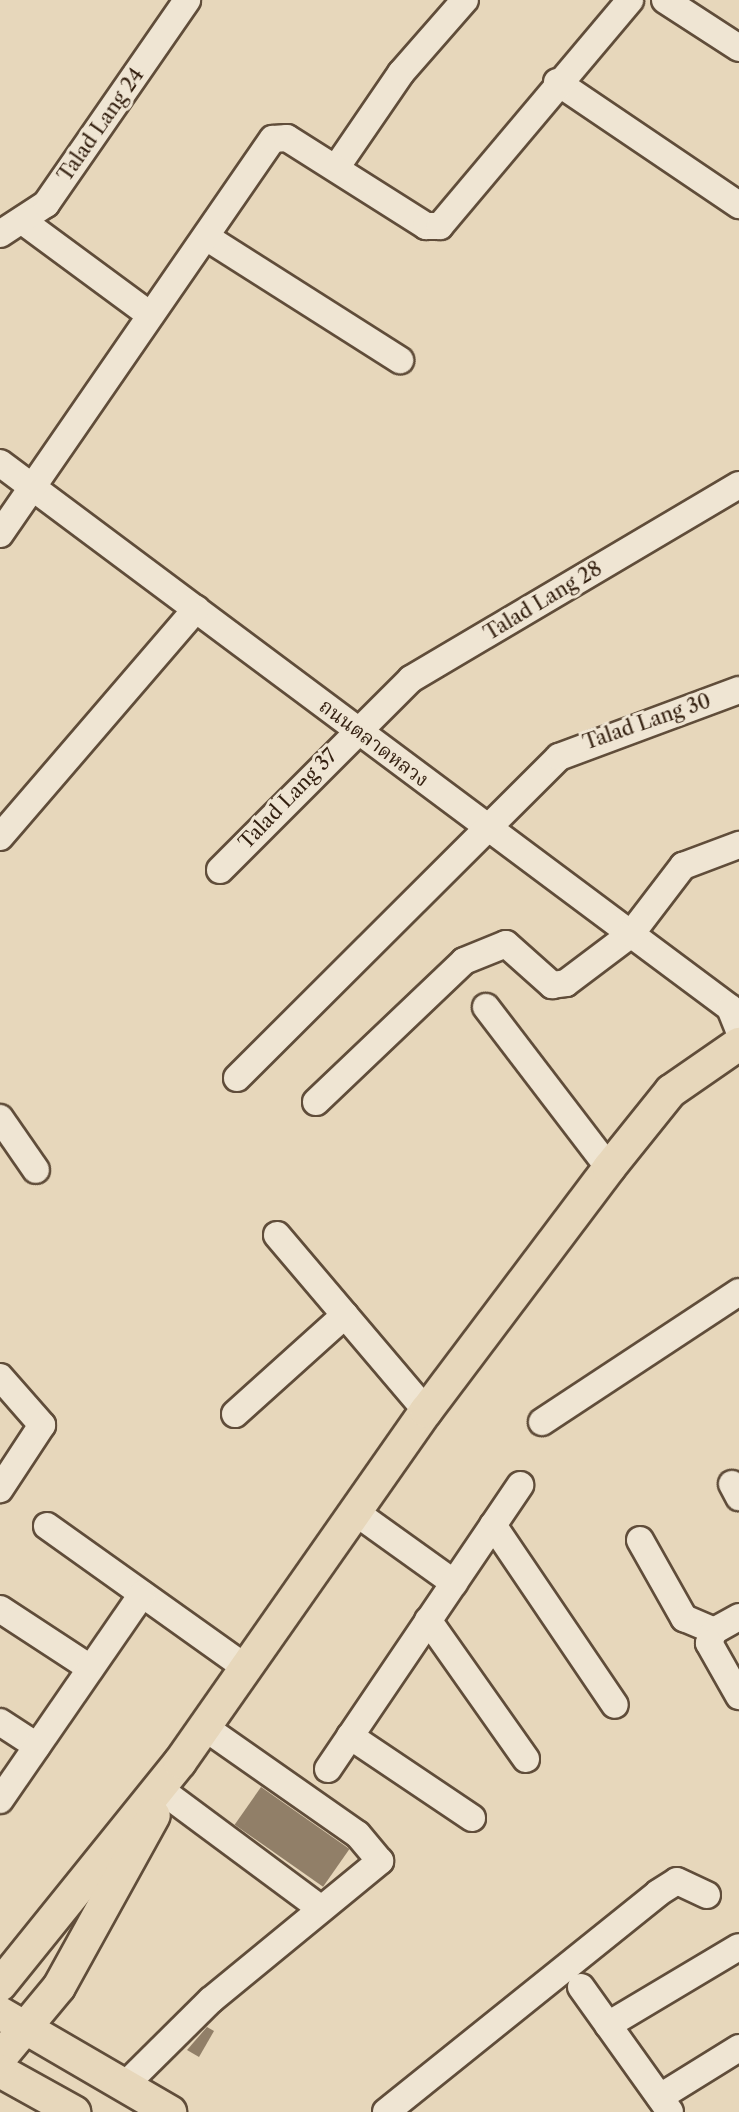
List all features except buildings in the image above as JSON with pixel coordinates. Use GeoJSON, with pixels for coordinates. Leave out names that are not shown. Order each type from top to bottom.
{"type":"FeatureCollection","features":[{"type":"Feature","properties":{"kind":"main road"},"geometry":{"type":"LineString","coordinates":[[0,1985],[180,1762],[426,1411],[609,1168],[671,1091],[739,1044]]}},
{"type":"Feature","properties":{"kind":"main road"},"geometry":{"type":"LineString","coordinates":[[0,2058],[12,2019],[59,1987],[180,1762]]}},
{"type":"Feature","properties":{"kind":"main road"},"geometry":{"type":"LineString","coordinates":[[12,2019],[170,2112]]}},
{"type":"Feature","properties":{"kind":"main road"},"geometry":{"type":"LineString","coordinates":[[0,2071],[74,2112]]}},
{"type":"Feature","properties":{"kind":"street","name":"Talad Lang 24"},"geometry":{"type":"LineString","coordinates":[[12,228],[46,204],[187,0]]}},
{"type":"Feature","properties":{"kind":"street"},"geometry":{"type":"LineString","coordinates":[[336,168],[401,73],[465,0]]}},
{"type":"Feature","properties":{"kind":"street"},"geometry":{"type":"LineString","coordinates":[[0,534],[28,484],[275,137],[336,168],[426,226],[440,226],[557,82],[630,0]]}},
{"type":"Feature","properties":{"kind":"street"},"geometry":{"type":"LineString","coordinates":[[665,0],[739,48]]}},
{"type":"Feature","properties":{"kind":"street"},"geometry":{"type":"LineString","coordinates":[[557,82],[739,205]]}},
{"type":"Feature","properties":{"kind":"street"},"geometry":{"type":"LineString","coordinates":[[12,228],[149,314]]}},
{"type":"Feature","properties":{"kind":"street"},"geometry":{"type":"LineString","coordinates":[[206,237],[400,360]]}},
{"type":"Feature","properties":{"kind":"street","name":"ถนนตลาดหลวง"},"geometry":{"type":"LineString","coordinates":[[0,463],[730,1008],[739,1030]]}},
{"type":"Feature","properties":{"kind":"street","name":"Talad Lang 28"},"geometry":{"type":"LineString","coordinates":[[356,729],[411,679],[739,485]]}},
{"type":"Feature","properties":{"kind":"street"},"geometry":{"type":"LineString","coordinates":[[0,837],[196,609]]}},
{"type":"Feature","properties":{"kind":"street","name":"Talad Lang 30"},"geometry":{"type":"LineString","coordinates":[[237,1078],[580,744],[739,690]]}},
{"type":"Feature","properties":{"kind":"street","name":"Talad Lang 37"},"geometry":{"type":"LineString","coordinates":[[220,870],[356,729]]}},
{"type":"Feature","properties":{"kind":"street"},"geometry":{"type":"LineString","coordinates":[[316,1102],[416,1000],[481,951],[514,947],[559,985],[631,934],[683,866],[739,845]]}},
{"type":"Feature","properties":{"kind":"street"},"geometry":{"type":"LineString","coordinates":[[486,1007],[609,1168]]}},
{"type":"Feature","properties":{"kind":"street"},"geometry":{"type":"LineString","coordinates":[[0,1118],[36,1170]]}},
{"type":"Feature","properties":{"kind":"street"},"geometry":{"type":"LineString","coordinates":[[277,1235],[426,1411]]}},
{"type":"Feature","properties":{"kind":"street"},"geometry":{"type":"LineString","coordinates":[[542,1422],[739,1292]]}},
{"type":"Feature","properties":{"kind":"street"},"geometry":{"type":"LineString","coordinates":[[235,1414],[345,1315]]}},
{"type":"Feature","properties":{"kind":"street"},"geometry":{"type":"LineString","coordinates":[[0,1377],[42,1425],[0,1489]]}},
{"type":"Feature","properties":{"kind":"street"},"geometry":{"type":"LineString","coordinates":[[328,1769],[520,1485]]}},
{"type":"Feature","properties":{"kind":"street"},"geometry":{"type":"LineString","coordinates":[[355,1512],[454,1583]]}},
{"type":"Feature","properties":{"kind":"street"},"geometry":{"type":"LineString","coordinates":[[493,1525],[615,1705]]}},
{"type":"Feature","properties":{"kind":"street"},"geometry":{"type":"LineString","coordinates":[[47,1526],[246,1668]]}},
{"type":"Feature","properties":{"kind":"street"},"geometry":{"type":"LineString","coordinates":[[640,1540],[684,1618],[714,1631]]}},
{"type":"Feature","properties":{"kind":"street"},"geometry":{"type":"LineString","coordinates":[[0,1800],[142,1594]]}},
{"type":"Feature","properties":{"kind":"street"},"geometry":{"type":"LineString","coordinates":[[0,1609],[90,1668]]}},
{"type":"Feature","properties":{"kind":"street"},"geometry":{"type":"LineString","coordinates":[[739,1617],[714,1631],[709,1643],[739,1696]]}},
{"type":"Feature","properties":{"kind":"street"},"geometry":{"type":"LineString","coordinates":[[428,1620],[526,1759]]}},
{"type":"Feature","properties":{"kind":"street"},"geometry":{"type":"LineString","coordinates":[[0,1722],[37,1746]]}},
{"type":"Feature","properties":{"kind":"street"},"geometry":{"type":"LineString","coordinates":[[124,2086],[321,1909],[376,1868],[377,1851],[204,1727]]}},
{"type":"Feature","properties":{"kind":"street"},"geometry":{"type":"LineString","coordinates":[[350,1736],[472,1818]]}},
{"type":"Feature","properties":{"kind":"street"},"geometry":{"type":"LineString","coordinates":[[165,1793],[321,1909]]}},
{"type":"Feature","properties":{"kind":"street"},"geometry":{"type":"LineString","coordinates":[[386,2112],[658,1893],[677,1881],[707,1895]]}},
{"type":"Feature","properties":{"kind":"street"},"geometry":{"type":"LineString","coordinates":[[608,2025],[739,1947]]}},
{"type":"Feature","properties":{"kind":"street"},"geometry":{"type":"LineString","coordinates":[[581,1987],[665,2105],[739,2048]]}}]}
